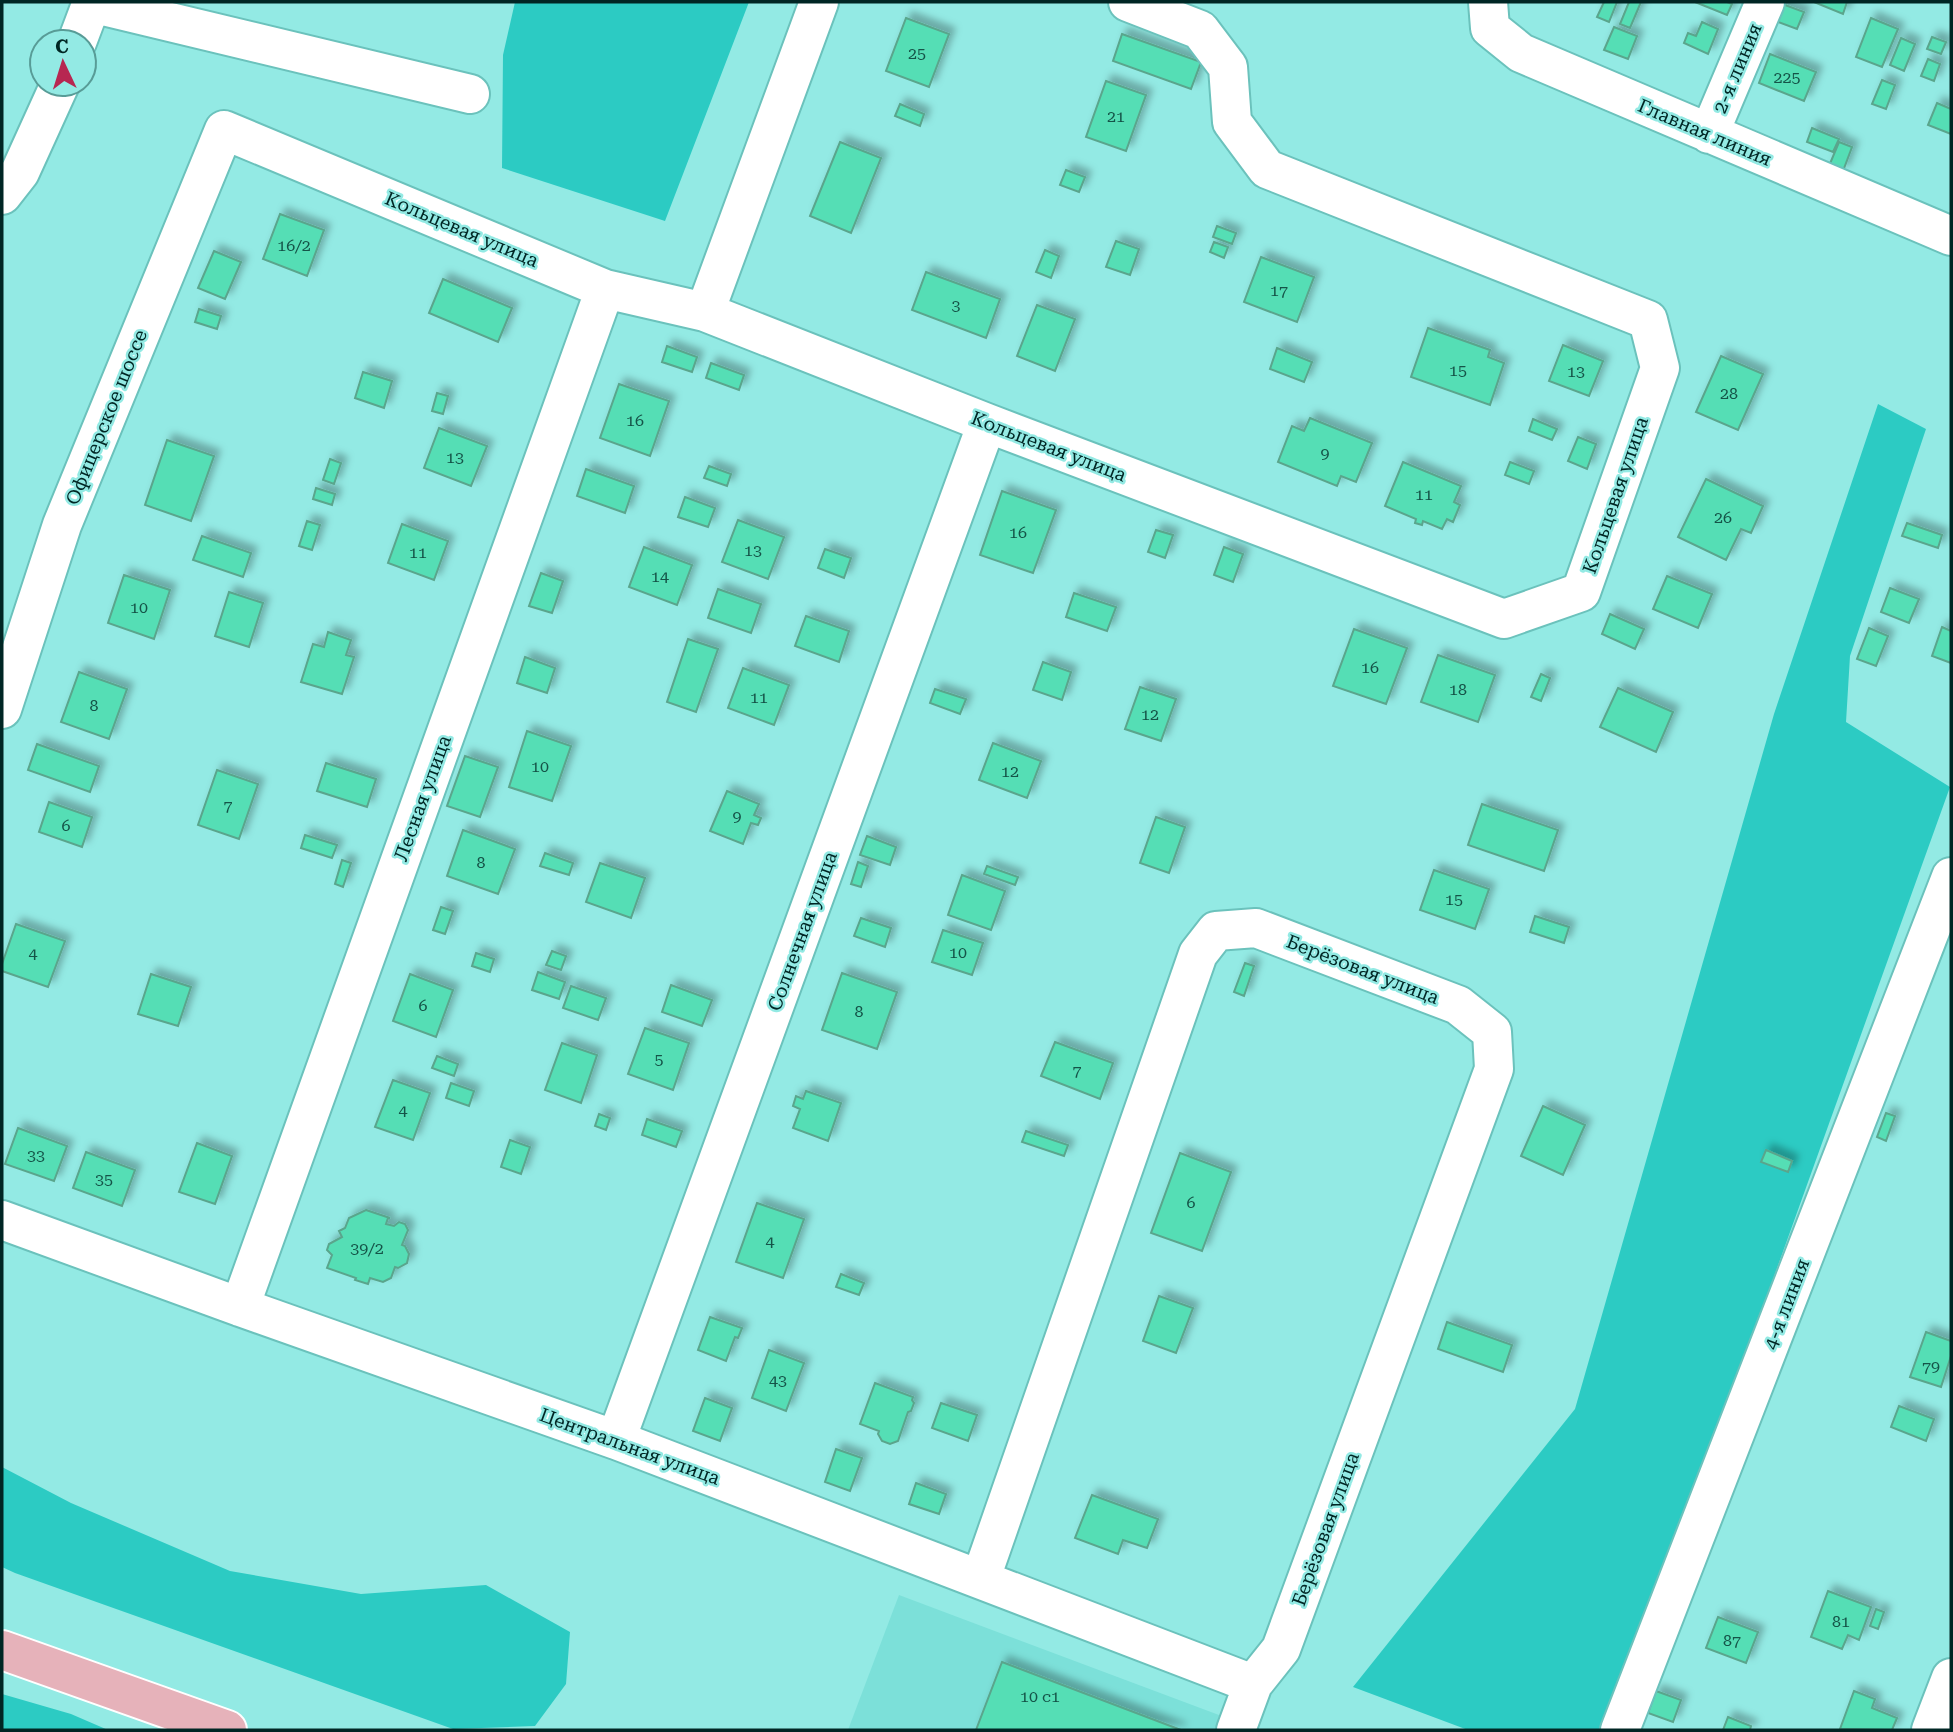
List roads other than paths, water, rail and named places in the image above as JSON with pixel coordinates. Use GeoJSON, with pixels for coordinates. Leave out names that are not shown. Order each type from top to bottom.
{"type":"FeatureCollection","features":[{"type":"Feature","properties":{"kind":"main road"},"geometry":{"type":"LineString","coordinates":[[2,1650],[227,1730]]}},
{"type":"Feature","properties":{"kind":"street"},"geometry":{"type":"LineString","coordinates":[[82,28],[91,2],[470,94]]}},
{"type":"Feature","properties":{"kind":"street"},"geometry":{"type":"LineString","coordinates":[[705,312],[819,2]]}},
{"type":"Feature","properties":{"kind":"street","name":"Кольцевая улица"},"geometry":{"type":"LineString","coordinates":[[224,131],[605,289],[705,312],[987,423],[1504,619],[1581,592],[1660,368],[1648,320],[1267,169],[1232,122],[1228,67],[1200,30],[1128,2]]}},
{"type":"Feature","properties":{"kind":"street","name":"Главная линия"},"geometry":{"type":"LineString","coordinates":[[1488,2],[1490,28],[1521,53],[1951,236]]}},
{"type":"Feature","properties":{"kind":"street","name":"2-я линия"},"geometry":{"type":"LineString","coordinates":[[1709,134],[1765,2]]}},
{"type":"Feature","properties":{"kind":"street"},"geometry":{"type":"LineString","coordinates":[[2,195],[20,172],[54,98]]}},
{"type":"Feature","properties":{"kind":"street","name":"Офицерское шоссе"},"geometry":{"type":"LineString","coordinates":[[2,709],[62,525],[224,131]]}},
{"type":"Feature","properties":{"kind":"street","name":"Лесная улица"},"geometry":{"type":"LineString","coordinates":[[240,1307],[605,289]]}},
{"type":"Feature","properties":{"kind":"street","name":"Солнечная улица"},"geometry":{"type":"LineString","coordinates":[[616,1440],[987,423]]}},
{"type":"Feature","properties":{"kind":"street","name":"4-я линия"},"geometry":{"type":"LineString","coordinates":[[1620,1730],[1951,877]]}},
{"type":"Feature","properties":{"kind":"street","name":"Берёзовая улица"},"geometry":{"type":"LineString","coordinates":[[981,1578],[1198,954],[1216,931],[1256,928],[1458,1004],[1492,1032],[1494,1069],[1281,1649],[1253,1684],[1236,1730]]}},
{"type":"Feature","properties":{"kind":"street","name":"Центральная улица"},"geometry":{"type":"LineString","coordinates":[[2,1220],[616,1440],[1253,1684]]}},
{"type":"Feature","properties":{"kind":"street"},"geometry":{"type":"LineString","coordinates":[[1931,1730],[1951,1678]]}}]}
